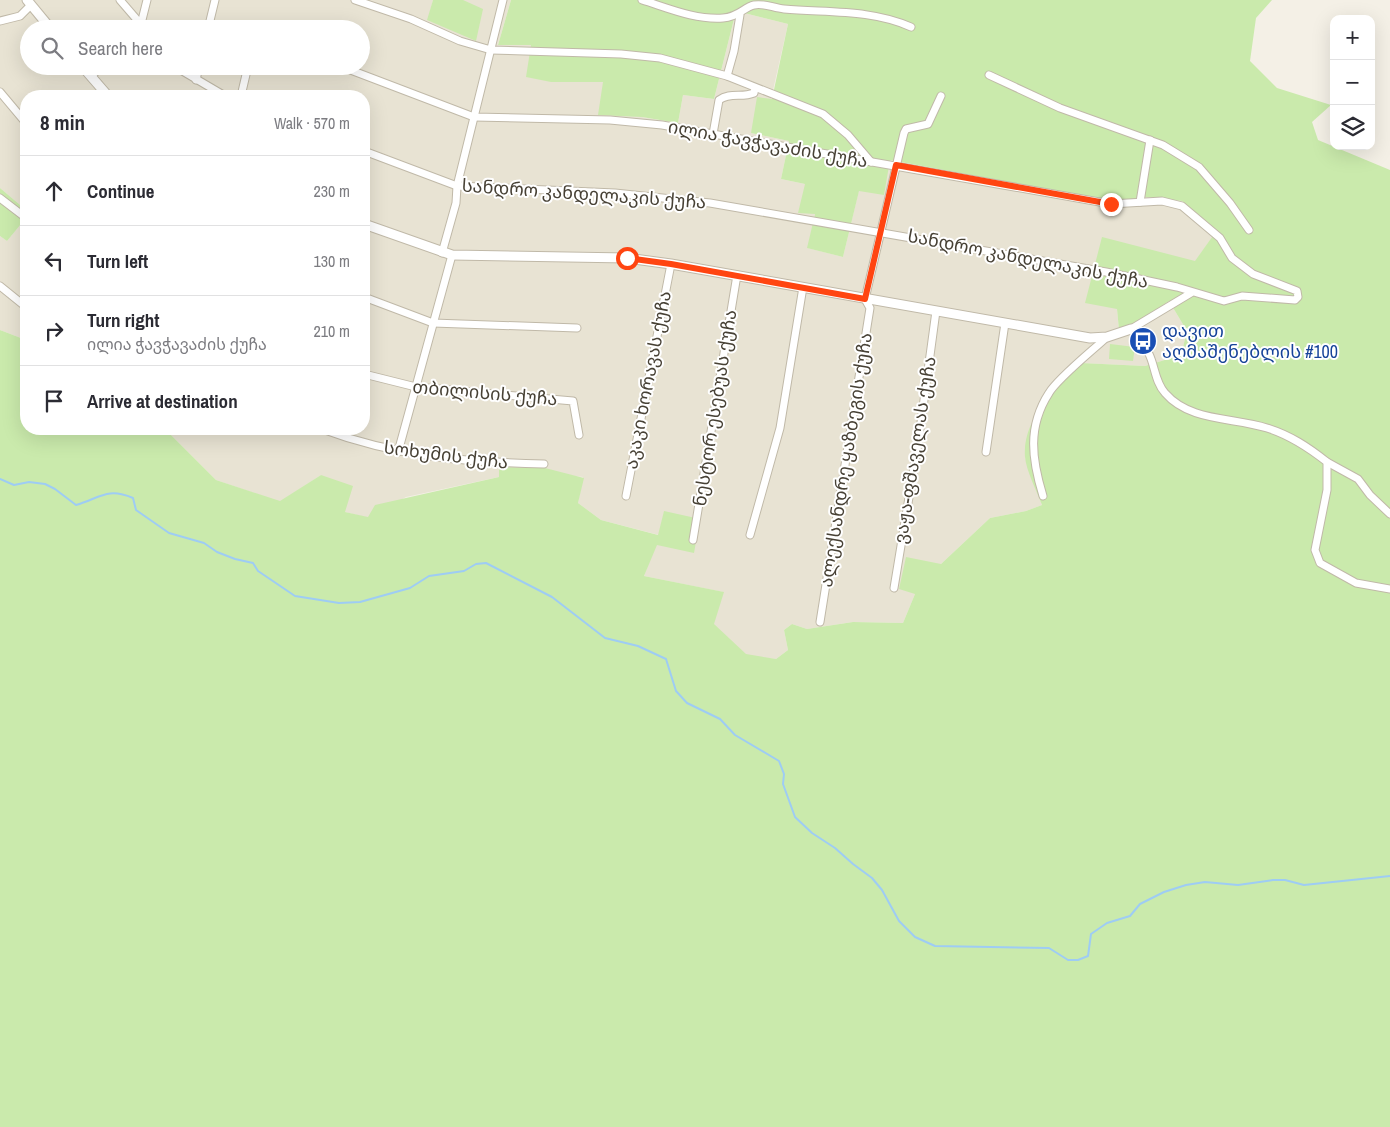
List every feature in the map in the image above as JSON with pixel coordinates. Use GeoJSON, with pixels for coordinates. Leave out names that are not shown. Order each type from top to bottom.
{"type":"FeatureCollection","features":[{"type":"Feature","properties":{"kind":"street"},"geometry":{"type":"LineString","coordinates":[[120,0],[136,20]]}},
{"type":"Feature","properties":{"kind":"street"},"geometry":{"type":"LineString","coordinates":[[143,20],[147,0]]}},
{"type":"Feature","properties":{"kind":"street"},"geometry":{"type":"LineString","coordinates":[[210,20],[215,0]]}},
{"type":"Feature","properties":{"kind":"street"},"geometry":{"type":"LineString","coordinates":[[355,0],[411,19],[460,41],[491,50],[621,54],[660,58],[727,76],[823,114],[848,135],[871,162]]}},
{"type":"Feature","properties":{"kind":"street"},"geometry":{"type":"LineString","coordinates":[[442,253],[456,203],[457,186],[503,0]]}},
{"type":"Feature","properties":{"kind":"street"},"geometry":{"type":"LineString","coordinates":[[642,0],[687,14],[723,18],[740,15],[751,6],[766,5],[781,9],[849,13],[891,18],[911,27]]}},
{"type":"Feature","properties":{"kind":"street"},"geometry":{"type":"LineString","coordinates":[[0,22],[20,16],[29,3],[43,20]]}},
{"type":"Feature","properties":{"kind":"street"},"geometry":{"type":"LineString","coordinates":[[727,76],[734,51],[740,15]]}},
{"type":"Feature","properties":{"kind":"street"},"geometry":{"type":"LineString","coordinates":[[188,75],[214,90]]}},
{"type":"Feature","properties":{"kind":"street"},"geometry":{"type":"LineString","coordinates":[[196,80],[197,75]]}},
{"type":"Feature","properties":{"kind":"street"},"geometry":{"type":"LineString","coordinates":[[242,90],[246,75]]}},
{"type":"Feature","properties":{"kind":"street","name":"ილია ჭავჭავაძის ქუჩა"},"geometry":{"type":"LineString","coordinates":[[364,75],[474,117],[610,120],[662,125],[1111,204],[1162,201],[1182,206],[1220,238]]}},
{"type":"Feature","properties":{"kind":"street"},"geometry":{"type":"LineString","coordinates":[[990,75],[1060,108],[1163,145],[1199,167],[1230,203],[1249,230]]}},
{"type":"Feature","properties":{"kind":"street"},"geometry":{"type":"LineString","coordinates":[[91,77],[103,90]]}},
{"type":"Feature","properties":{"kind":"street"},"geometry":{"type":"LineString","coordinates":[[713,134],[719,100],[731,95],[750,95],[754,93],[755,88]]}},
{"type":"Feature","properties":{"kind":"street"},"geometry":{"type":"LineString","coordinates":[[0,92],[20,116]]}},
{"type":"Feature","properties":{"kind":"street","name":"ალექსანდრე ყაზბეგის ქუჩა"},"geometry":{"type":"LineString","coordinates":[[820,622],[870,308],[865,299],[906,129],[928,124],[941,96]]}},
{"type":"Feature","properties":{"kind":"street"},"geometry":{"type":"LineString","coordinates":[[1140,202],[1150,140]]}},
{"type":"Feature","properties":{"kind":"street","name":"სანდრო კანდელაკის ქუჩა"},"geometry":{"type":"LineString","coordinates":[[370,153],[457,186],[615,193],[710,203],[881,231],[1106,272],[1177,287],[1191,293],[1224,301],[1242,296],[1295,300],[1298,297],[1298,291],[1284,284],[1253,274],[1232,258],[1220,238]]}},
{"type":"Feature","properties":{"kind":"street"},"geometry":{"type":"LineString","coordinates":[[0,198],[20,213]]}},
{"type":"Feature","properties":{"kind":"street"},"geometry":{"type":"LineString","coordinates":[[370,226],[452,255],[627,258],[737,275],[1090,338],[1107,337],[1131,329],[1191,293]]}},
{"type":"Feature","properties":{"kind":"street"},"geometry":{"type":"LineString","coordinates":[[398,452],[452,255]]}},
{"type":"Feature","properties":{"kind":"street","name":"აკაკი ხორავას ქუჩა"},"geometry":{"type":"LineString","coordinates":[[626,496],[671,264]]}},
{"type":"Feature","properties":{"kind":"street","name":"ნესტორ ესებუას ქუჩა"},"geometry":{"type":"LineString","coordinates":[[693,540],[737,275]]}},
{"type":"Feature","properties":{"kind":"street"},"geometry":{"type":"LineString","coordinates":[[0,286],[20,302]]}},
{"type":"Feature","properties":{"kind":"street"},"geometry":{"type":"LineString","coordinates":[[750,535],[780,428],[803,287]]}},
{"type":"Feature","properties":{"kind":"street"},"geometry":{"type":"LineString","coordinates":[[370,299],[433,323],[577,328]]}},
{"type":"Feature","properties":{"kind":"street","name":"ვაჟა-ფშაველას ქუჩა"},"geometry":{"type":"LineString","coordinates":[[894,588],[919,437],[936,311]]}},
{"type":"Feature","properties":{"kind":"street"},"geometry":{"type":"LineString","coordinates":[[986,452],[1005,323]]}},
{"type":"Feature","properties":{"kind":"street"},"geometry":{"type":"LineString","coordinates":[[1131,329],[1149,354],[1155,375],[1164,392],[1182,408],[1218,419],[1266,428],[1301,442],[1326,462],[1358,479],[1370,495],[1390,514]]}},
{"type":"Feature","properties":{"kind":"street"},"geometry":{"type":"LineString","coordinates":[[1043,496],[1033,460],[1034,427],[1049,392],[1107,337]]}},
{"type":"Feature","properties":{"kind":"street","name":"თბილისის ქუჩა"},"geometry":{"type":"LineString","coordinates":[[370,376],[416,387],[573,401],[579,435]]}},
{"type":"Feature","properties":{"kind":"street","name":"სოხუმის ქუჩა"},"geometry":{"type":"LineString","coordinates":[[339,435],[361,443],[398,452],[476,462],[544,464]]}},
{"type":"Feature","properties":{"kind":"street"},"geometry":{"type":"LineString","coordinates":[[1326,462],[1327,490],[1315,550],[1320,563],[1356,583],[1390,589]]}},
{"type":"Feature","properties":{"kind":"shaded area"},"geometry":{"type":"Polygon","coordinates":[[[0,0],[433,0],[428,20],[463,0],[511,0],[498,45],[531,45],[551,82],[603,82],[642,117],[678,123],[683,95],[714,99],[736,11],[788,24],[771,99],[751,133],[789,141],[781,179],[805,184],[815,214],[808,248],[843,257],[859,190],[890,160],[1117,202],[1146,197],[1182,201],[1217,230],[1195,262],[1102,238],[1117,309],[1119,330],[1132,327],[1169,301],[1187,331],[1181,355],[1145,366],[1081,363],[1025,457],[1042,505],[1026,511],[990,518],[941,564],[915,594],[903,623],[853,622],[807,629],[792,624],[784,630],[788,650],[776,659],[746,655],[713,624],[723,592],[644,576],[659,535],[601,520],[578,503],[583,477],[500,467],[499,477],[406,497],[369,518],[345,512],[321,475],[280,502],[216,480],[171,435],[370,435],[370,90],[20,90],[20,205],[0,188],[0,0]]]}},
{"type":"Feature","properties":{"kind":"shaded area"},"geometry":{"type":"Polygon","coordinates":[[[20,225],[20,338],[0,330],[0,236],[7,241],[20,225]]]}},
{"type":"Feature","properties":{"kind":"green space"},"geometry":{"type":"Polygon","coordinates":[[[433,0],[463,0],[483,9],[476,41],[427,20],[433,0]]]}},
{"type":"Feature","properties":{"kind":"green space"},"geometry":{"type":"Polygon","coordinates":[[[511,0],[1272,0],[1256,18],[1250,61],[1277,88],[1330,105],[1312,122],[1318,140],[1330,145],[1330,150],[1342,150],[1390,170],[1390,1127],[0,1127],[0,330],[20,338],[20,435],[171,435],[216,480],[280,501],[321,475],[353,486],[345,512],[368,517],[375,505],[499,477],[499,467],[545,468],[584,478],[578,503],[601,520],[658,535],[664,511],[700,519],[694,553],[657,545],[644,576],[724,592],[714,624],[746,654],[776,659],[788,650],[784,630],[792,624],[807,629],[853,622],[903,623],[915,594],[899,589],[906,557],[941,564],[990,518],[1026,511],[1042,505],[1025,457],[1029,429],[1052,393],[1081,363],[1145,366],[1181,355],[1187,331],[1169,301],[1132,327],[1119,330],[1117,309],[1085,303],[1102,237],[1195,261],[1217,230],[1182,201],[1146,197],[1117,202],[890,160],[884,195],[859,191],[843,257],[807,248],[815,214],[798,213],[805,184],[781,179],[789,141],[751,133],[757,97],[772,99],[788,24],[736,11],[714,99],[683,95],[678,123],[642,117],[598,115],[603,82],[551,82],[526,77],[531,45],[498,45],[511,0]]]}},
{"type":"Feature","properties":{"kind":"green space"},"geometry":{"type":"Polygon","coordinates":[[[0,188],[20,205],[20,225],[7,241],[0,236],[0,188]]]}},
{"type":"Feature","properties":{"kind":"green space"},"geometry":{"type":"Polygon","coordinates":[[[1110,344],[1135,347],[1133,361],[1109,359],[1110,344]]]}},
{"type":"Feature","properties":{"kind":"waterway"},"geometry":{"type":"LineString","coordinates":[[0,479],[14,485],[29,482],[45,484],[76,505],[104,495],[116,493],[133,498],[136,510],[169,533],[204,543],[217,552],[253,563],[258,571],[295,596],[339,603],[360,602],[410,588],[429,576],[464,571],[476,564],[486,563],[552,597],[605,638],[638,646],[666,659],[676,691],[687,703],[720,719],[735,735],[779,761],[784,774],[783,784],[795,817],[812,833],[835,848],[872,878],[882,890],[899,921],[915,937],[935,946],[1049,948],[1068,960],[1078,960],[1088,956],[1091,934],[1107,923],[1130,916],[1140,904],[1164,892],[1186,885],[1205,882],[1238,885],[1273,880],[1285,880],[1304,885],[1390,876]]}},
{"type":"Feature","properties":{"kind":"place","name":"დავით აღმაშენებლის #100"},"geometry":{"type":"Point","coordinates":[1143,341]}},
{"type":"Feature","properties":{"kind":"route"},"geometry":{"type":"LineString","coordinates":[[627,258],[671,264],[865,299],[896,165],[1111,204]]}}]}
